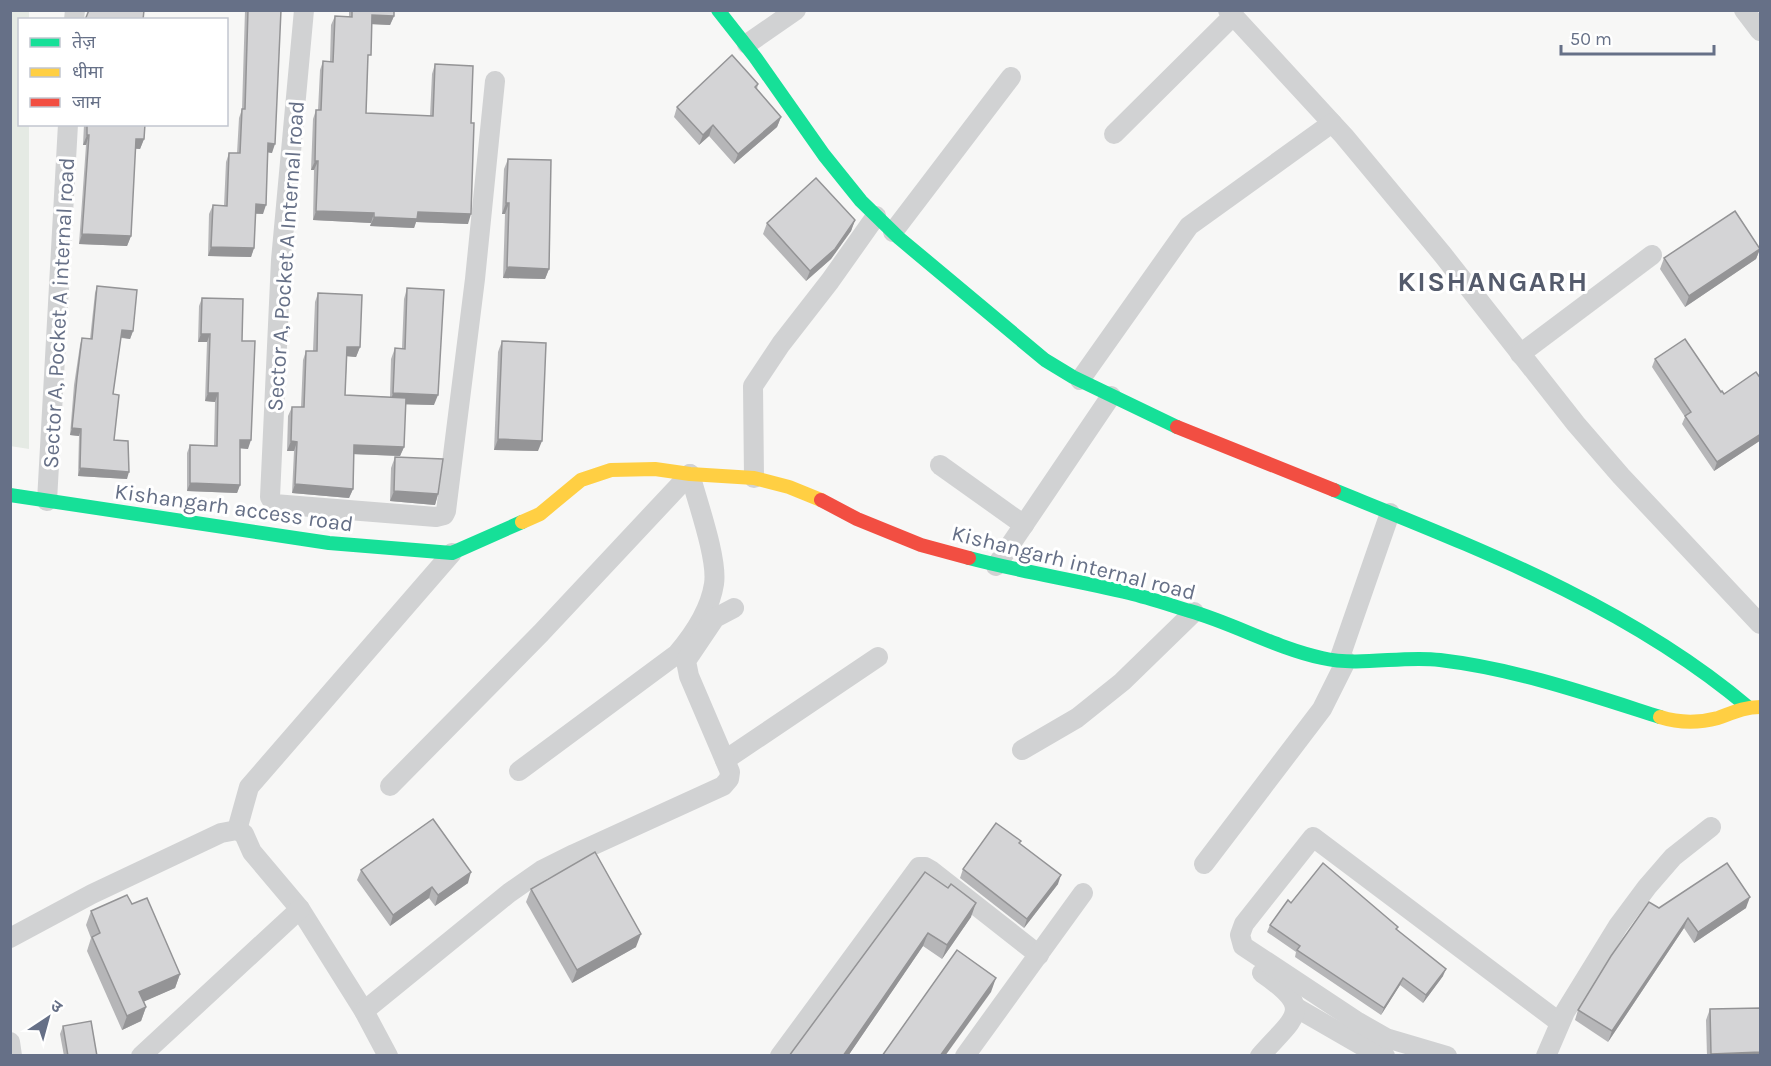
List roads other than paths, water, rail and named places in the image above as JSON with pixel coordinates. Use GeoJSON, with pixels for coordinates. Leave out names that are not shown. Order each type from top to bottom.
{"type":"FeatureCollection","features":[{"type":"Feature","properties":{"kind":"street","name":"Sector A, Pocket A Internal road"},"geometry":{"type":"LineString","coordinates":[[304,10],[281,260],[271,502],[278,505],[436,517],[444,515],[447,508],[475,279],[495,81]]}},
{"type":"Feature","properties":{"kind":"street"},"geometry":{"type":"LineString","coordinates":[[718,10],[747,44],[765,73],[821,150],[862,202],[893,232],[1045,360],[1080,381],[1166,423],[1514,564],[1612,614],[1696,666],[1754,707]]}},
{"type":"Feature","properties":{"kind":"street"},"geometry":{"type":"LineString","coordinates":[[747,44],[796,10]]}},
{"type":"Feature","properties":{"kind":"street"},"geometry":{"type":"LineString","coordinates":[[1744,10],[1761,31]]}},
{"type":"Feature","properties":{"kind":"street"},"geometry":{"type":"LineString","coordinates":[[1114,134],[1230,13],[1332,123],[1443,255],[1613,468],[1761,624]]}},
{"type":"Feature","properties":{"kind":"street"},"geometry":{"type":"LineString","coordinates":[[893,232],[1011,77]]}},
{"type":"Feature","properties":{"kind":"street"},"geometry":{"type":"LineString","coordinates":[[1080,381],[1189,226],[1332,123]]}},
{"type":"Feature","properties":{"kind":"street","name":"Sector A, Pocket A internal road"},"geometry":{"type":"LineString","coordinates":[[47,501],[68,126]]}},
{"type":"Feature","properties":{"kind":"street"},"geometry":{"type":"LineString","coordinates":[[754,478],[753,386],[781,344],[830,281],[876,216]]}},
{"type":"Feature","properties":{"kind":"street"},"geometry":{"type":"LineString","coordinates":[[1520,354],[1652,255]]}},
{"type":"Feature","properties":{"kind":"street"},"geometry":{"type":"LineString","coordinates":[[996,566],[1111,396]]}},
{"type":"Feature","properties":{"kind":"street"},"geometry":{"type":"LineString","coordinates":[[940,465],[1024,525]]}},
{"type":"Feature","properties":{"kind":"street","name":"Kishangarh internal road"},"geometry":{"type":"LineString","coordinates":[[452,553],[540,514],[581,480],[611,470],[655,469],[690,474],[754,478],[797,490],[857,519],[921,545],[996,566],[1130,593],[1194,612],[1300,653],[1342,660],[1437,659],[1477,665],[1532,677],[1670,720],[1707,721],[1754,707]]}},
{"type":"Feature","properties":{"kind":"street"},"geometry":{"type":"LineString","coordinates":[[519,771],[677,654],[693,635],[714,583],[714,564],[690,474]]}},
{"type":"Feature","properties":{"kind":"street"},"geometry":{"type":"LineString","coordinates":[[390,786],[541,633],[690,474]]}},
{"type":"Feature","properties":{"kind":"street","name":"Kishangarh access road"},"geometry":{"type":"LineString","coordinates":[[10,495],[329,543],[452,553]]}},
{"type":"Feature","properties":{"kind":"street"},"geometry":{"type":"LineString","coordinates":[[1204,864],[1322,708],[1342,660],[1390,513]]}},
{"type":"Feature","properties":{"kind":"street"},"geometry":{"type":"LineString","coordinates":[[237,830],[249,787],[452,553]]}},
{"type":"Feature","properties":{"kind":"street"},"geometry":{"type":"LineString","coordinates":[[364,1011],[509,893],[542,870],[723,786],[729,779],[730,772],[689,676],[686,661],[715,618],[734,608]]}},
{"type":"Feature","properties":{"kind":"street"},"geometry":{"type":"LineString","coordinates":[[1022,750],[1077,718],[1122,682],[1194,612]]}},
{"type":"Feature","properties":{"kind":"street"},"geometry":{"type":"LineString","coordinates":[[725,760],[878,657]]}},
{"type":"Feature","properties":{"kind":"street"},"geometry":{"type":"LineString","coordinates":[[1545,1055],[1559,1022],[1618,926],[1673,857],[1711,827]]}},
{"type":"Feature","properties":{"kind":"street"},"geometry":{"type":"LineString","coordinates":[[10,938],[92,894],[221,832],[237,830],[244,834],[252,852],[300,909],[364,1011],[388,1056]]}},
{"type":"Feature","properties":{"kind":"street"},"geometry":{"type":"LineString","coordinates":[[1447,1056],[1386,1038],[1243,946],[1240,935],[1244,924],[1313,837],[1559,1022]]}},
{"type":"Feature","properties":{"kind":"street"},"geometry":{"type":"LineString","coordinates":[[780,1056],[918,867],[925,867],[932,871],[1039,955]]}},
{"type":"Feature","properties":{"kind":"street"},"geometry":{"type":"LineString","coordinates":[[965,1056],[1083,893]]}},
{"type":"Feature","properties":{"kind":"street"},"geometry":{"type":"LineString","coordinates":[[141,1056],[300,909]]}},
{"type":"Feature","properties":{"kind":"street"},"geometry":{"type":"LineString","coordinates":[[1240,958],[1284,988],[1293,998],[1295,1007],[1295,1016],[1260,1056]]}},
{"type":"Feature","properties":{"kind":"street"},"geometry":{"type":"LineString","coordinates":[[1295,1007],[1368,1049],[1385,1056]]}},
{"type":"Feature","properties":{"kind":"street"},"geometry":{"type":"LineString","coordinates":[[10,1042],[12,1056]]}},
{"type":"Feature","properties":{"kind":"district","name":"KISHANGARH"},"geometry":{"type":"Point","coordinates":[1493,281]}}]}
